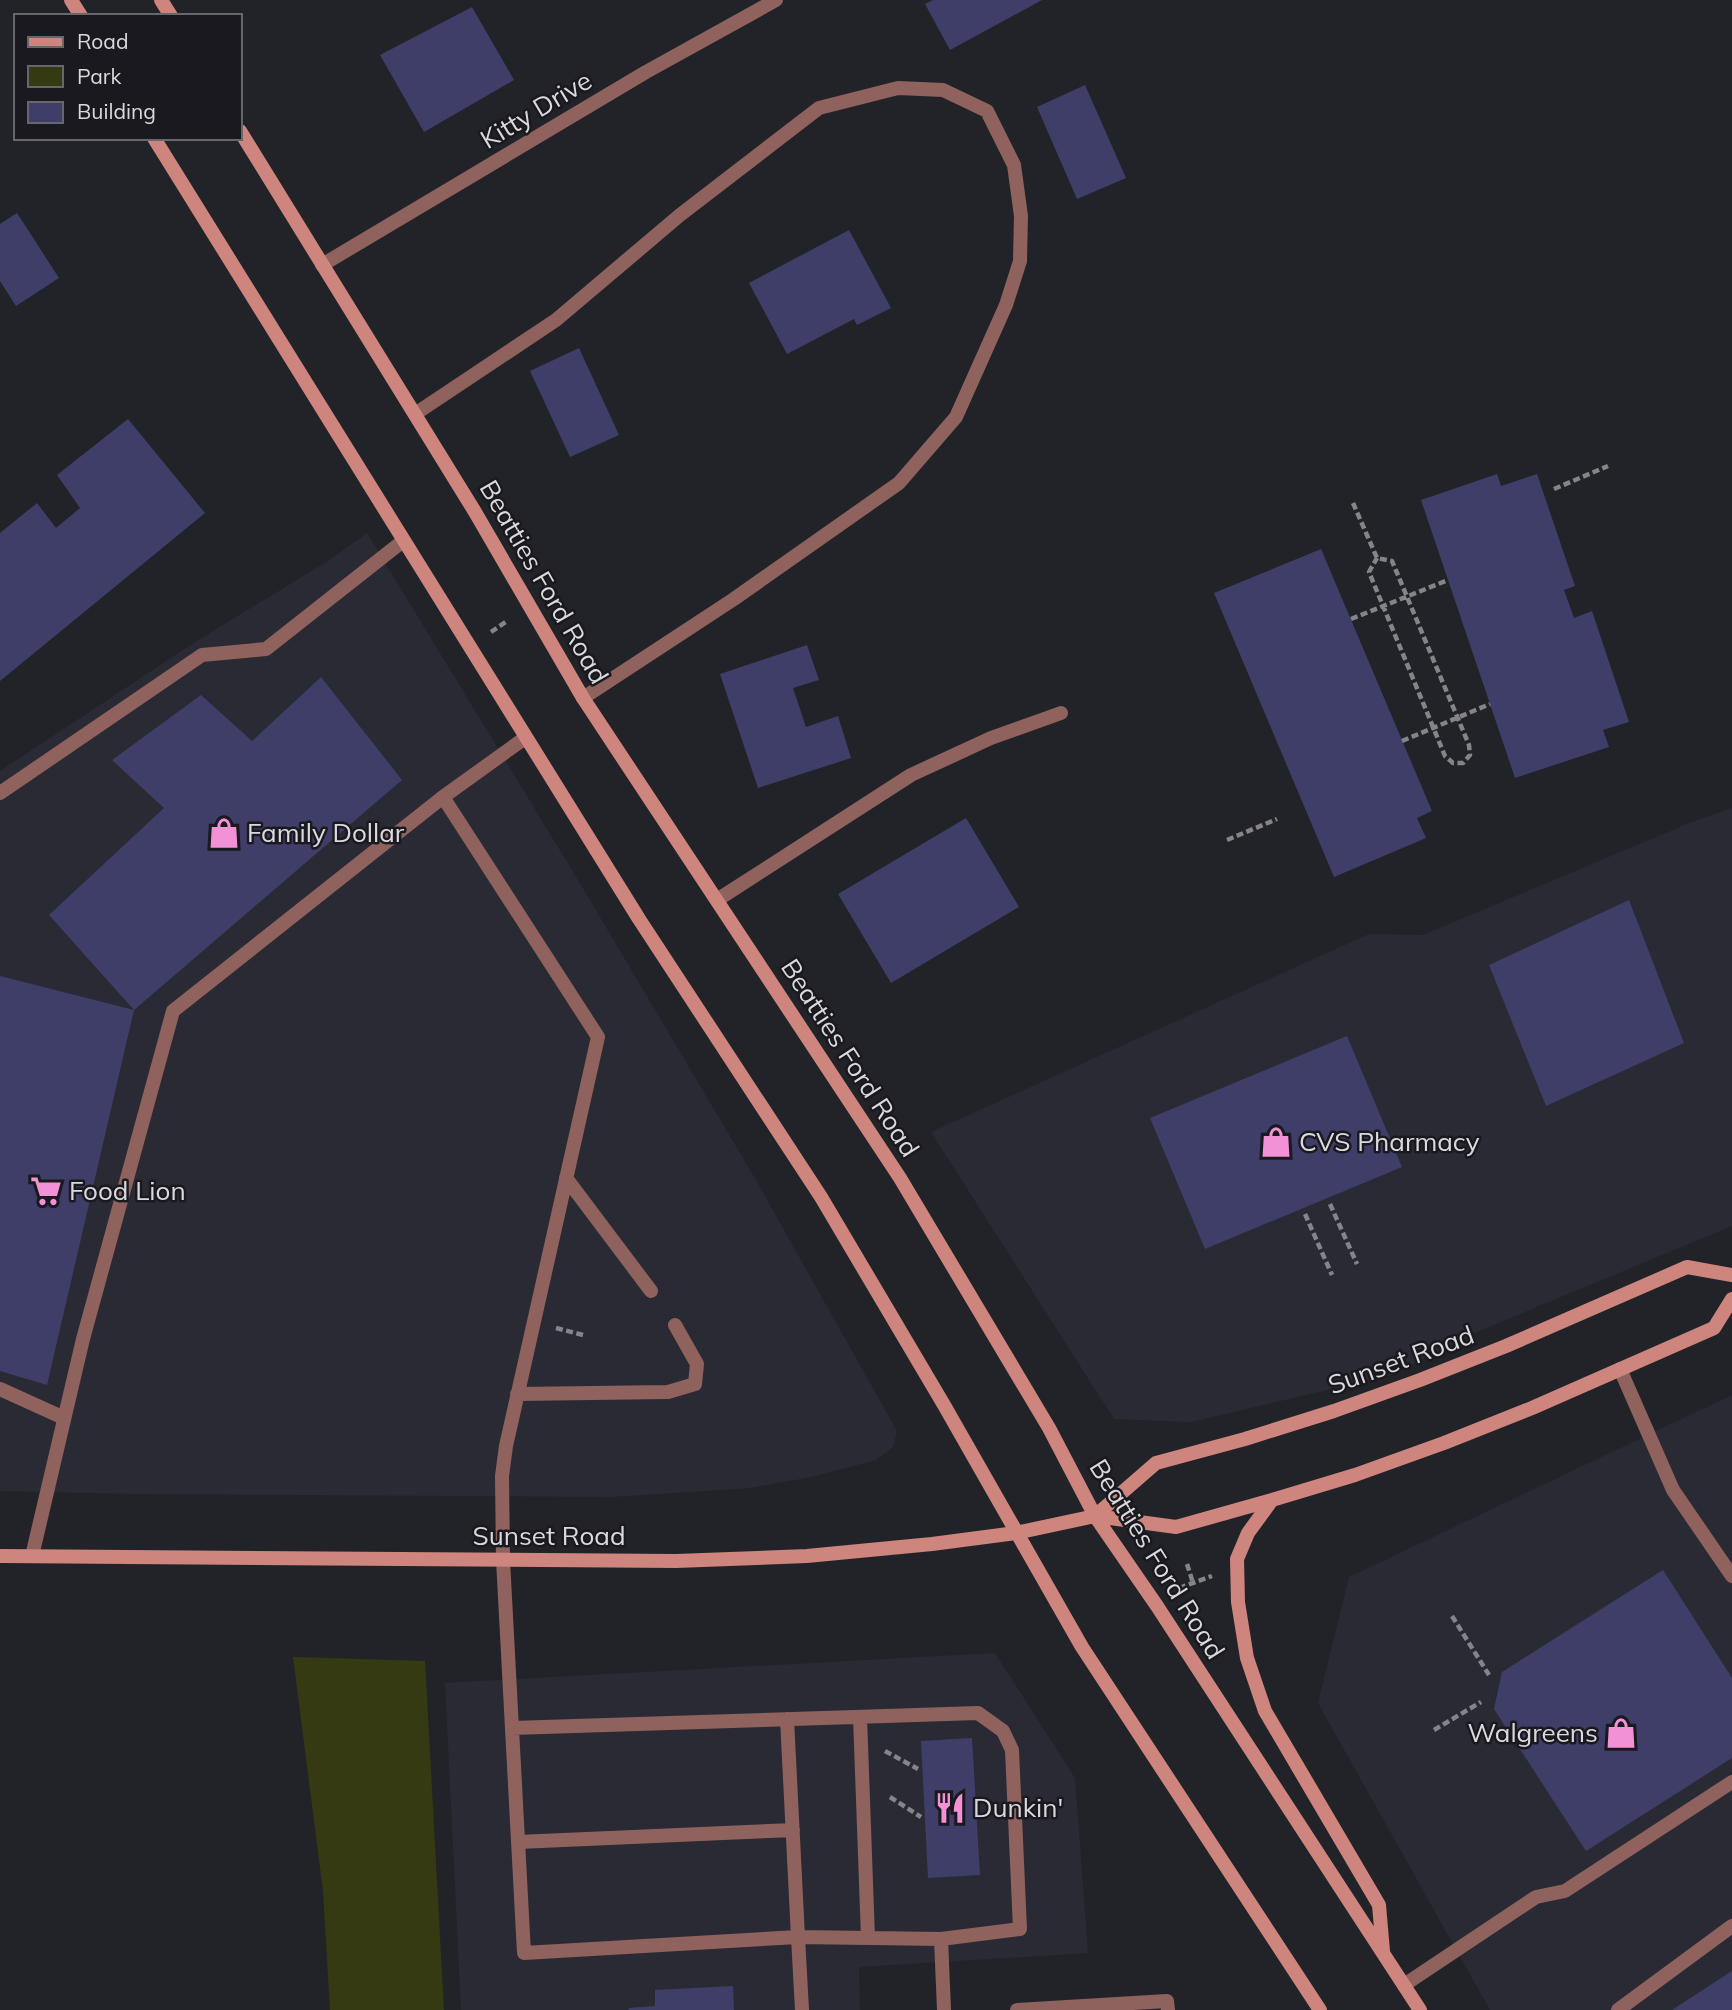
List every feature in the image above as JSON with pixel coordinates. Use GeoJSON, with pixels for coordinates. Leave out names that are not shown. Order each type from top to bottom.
{"type":"FeatureCollection","features":[{"type":"Feature","properties":{"kind":"main road","name":"Beatties Ford Road"},"geometry":{"type":"LineString","coordinates":[[242,134],[475,512],[583,698],[900,1178],[1049,1429],[1095,1516],[1157,1606],[1420,2010]]}},
{"type":"Feature","properties":{"kind":"main road"},"geometry":{"type":"LineString","coordinates":[[155,140],[639,919],[821,1197],[1082,1647],[1320,2010]]}},
{"type":"Feature","properties":{"kind":"main road","name":"Sunset Road"},"geometry":{"type":"LineString","coordinates":[[1095,1516],[1156,1463],[1245,1439],[1420,1380],[1506,1346],[1687,1267],[1732,1275]]}},
{"type":"Feature","properties":{"kind":"main road","name":"Sunset Road"},"geometry":{"type":"LineString","coordinates":[[0,1556],[676,1561],[807,1556],[932,1544],[1016,1533],[1095,1516],[1176,1527],[1355,1475],[1444,1443],[1714,1328],[1732,1298]]}},
{"type":"Feature","properties":{"kind":"main road"},"geometry":{"type":"LineString","coordinates":[[1272,1500],[1248,1533],[1237,1559],[1238,1602],[1247,1658],[1265,1711],[1379,1905],[1383,1952]]}},
{"type":"Feature","properties":{"kind":"street","name":"Kitty Drive"},"geometry":{"type":"LineString","coordinates":[[322,265],[646,72],[776,0]]}},
{"type":"Feature","properties":{"kind":"street"},"geometry":{"type":"LineString","coordinates":[[415,414],[556,320],[680,215],[820,108],[898,88],[943,90],[987,111],[1014,164],[1021,216],[1020,261],[1006,305],[956,417],[899,483],[734,599],[583,698]]}},
{"type":"Feature","properties":{"kind":"street"},"geometry":{"type":"LineString","coordinates":[[0,793],[202,655],[266,649],[403,541]]}},
{"type":"Feature","properties":{"kind":"street"},"geometry":{"type":"LineString","coordinates":[[717,900],[911,775],[991,738],[1061,713]]}},
{"type":"Feature","properties":{"kind":"street"},"geometry":{"type":"LineString","coordinates":[[32,1556],[83,1339],[173,1011],[443,797],[525,738]]}},
{"type":"Feature","properties":{"kind":"street"},"geometry":{"type":"LineString","coordinates":[[443,797],[598,1037],[517,1394],[502,1476],[503,1560],[524,1953],[799,1937],[942,1939],[1020,1929],[1012,1750],[1003,1731],[978,1713],[512,1728]]}},
{"type":"Feature","properties":{"kind":"street"},"geometry":{"type":"LineString","coordinates":[[566,1178],[651,1291]]}},
{"type":"Feature","properties":{"kind":"street"},"geometry":{"type":"LineString","coordinates":[[517,1394],[668,1392],[695,1384],[697,1364],[675,1325]]}},
{"type":"Feature","properties":{"kind":"street"},"geometry":{"type":"LineString","coordinates":[[1620,1369],[1673,1490],[1732,1576]]}},
{"type":"Feature","properties":{"kind":"street"},"geometry":{"type":"LineString","coordinates":[[0,1389],[64,1418]]}},
{"type":"Feature","properties":{"kind":"street"},"geometry":{"type":"LineString","coordinates":[[860,1717],[869,1938]]}},
{"type":"Feature","properties":{"kind":"street"},"geometry":{"type":"LineString","coordinates":[[788,1719],[802,2010]]}},
{"type":"Feature","properties":{"kind":"street"},"geometry":{"type":"LineString","coordinates":[[1404,1985],[1536,1897],[1565,1891],[1732,1782]]}},
{"type":"Feature","properties":{"kind":"street"},"geometry":{"type":"LineString","coordinates":[[518,1842],[793,1830]]}},
{"type":"Feature","properties":{"kind":"street"},"geometry":{"type":"LineString","coordinates":[[1618,2010],[1732,1926]]}},
{"type":"Feature","properties":{"kind":"street"},"geometry":{"type":"LineString","coordinates":[[942,1939],[944,2010]]}},
{"type":"Feature","properties":{"kind":"street"},"geometry":{"type":"LineString","coordinates":[[1017,2010],[1168,2006]]}},
{"type":"Feature","properties":{"kind":"path"},"geometry":{"type":"LineString","coordinates":[[1554,489],[1608,466]]}},
{"type":"Feature","properties":{"kind":"path"},"geometry":{"type":"LineString","coordinates":[[1353,503],[1377,558]]}},
{"type":"Feature","properties":{"kind":"path"},"geometry":{"type":"LineString","coordinates":[[1377,558],[1392,561],[1458,718],[1469,745],[1470,755],[1463,763],[1453,763],[1445,756],[1433,728],[1369,572],[1377,558]]}},
{"type":"Feature","properties":{"kind":"path"},"geometry":{"type":"LineString","coordinates":[[1351,619],[1448,580]]}},
{"type":"Feature","properties":{"kind":"path"},"geometry":{"type":"LineString","coordinates":[[484,636],[507,621]]}},
{"type":"Feature","properties":{"kind":"path"},"geometry":{"type":"LineString","coordinates":[[1402,741],[1490,704]]}},
{"type":"Feature","properties":{"kind":"path"},"geometry":{"type":"LineString","coordinates":[[1227,840],[1277,819]]}},
{"type":"Feature","properties":{"kind":"path"},"geometry":{"type":"LineString","coordinates":[[1330,1204],[1357,1264]]}},
{"type":"Feature","properties":{"kind":"path"},"geometry":{"type":"LineString","coordinates":[[1305,1214],[1332,1275]]}},
{"type":"Feature","properties":{"kind":"path"},"geometry":{"type":"LineString","coordinates":[[1187,1564],[1193,1583]]}},
{"type":"Feature","properties":{"kind":"path"},"geometry":{"type":"LineString","coordinates":[[1179,1588],[1212,1576]]}},
{"type":"Feature","properties":{"kind":"path"},"geometry":{"type":"LineString","coordinates":[[1452,1616],[1489,1675]]}},
{"type":"Feature","properties":{"kind":"path"},"geometry":{"type":"LineString","coordinates":[[1434,1730],[1481,1702]]}},
{"type":"Feature","properties":{"kind":"path"},"geometry":{"type":"LineString","coordinates":[[863,1780],[921,1817]]}},
{"type":"Feature","properties":{"kind":"shaded area"},"geometry":{"type":"Polygon","coordinates":[[[367,533],[753,1175],[897,1431],[893,1447],[876,1460],[812,1477],[750,1488],[611,1497],[0,1491],[0,771],[195,642],[328,561],[367,533]]]}},
{"type":"Feature","properties":{"kind":"shaded area"},"geometry":{"type":"Polygon","coordinates":[[[1732,808],[1732,1226],[1479,1331],[1391,1375],[1191,1422],[1114,1419],[931,1132],[1369,934],[1423,935],[1692,822],[1732,808]]]}},
{"type":"Feature","properties":{"kind":"shaded area"},"geometry":{"type":"Polygon","coordinates":[[[1732,1395],[1732,2010],[1490,2010],[1318,1703],[1349,1577],[1732,1395]]]}},
{"type":"Feature","properties":{"kind":"shaded area"},"geometry":{"type":"Polygon","coordinates":[[[995,1653],[1075,1778],[1088,1953],[859,1967],[860,2010],[461,2010],[445,1683],[995,1653]]]}},
{"type":"Feature","properties":{"kind":"green space"},"geometry":{"type":"Polygon","coordinates":[[[293,1657],[425,1661],[444,2010],[330,2010],[323,1891],[293,1657]]]}},
{"type":"Feature","properties":{"kind":"building"},"geometry":{"type":"Polygon","coordinates":[[[933,0],[1042,0],[950,50],[925,4],[933,0]]]}},
{"type":"Feature","properties":{"kind":"building"},"geometry":{"type":"Polygon","coordinates":[[[472,7],[514,80],[424,132],[380,55],[472,7]]]}},
{"type":"Feature","properties":{"kind":"building"},"geometry":{"type":"Polygon","coordinates":[[[1085,85],[1126,178],[1077,199],[1037,107],[1085,85]]]}},
{"type":"Feature","properties":{"kind":"building"},"geometry":{"type":"Polygon","coordinates":[[[17,213],[59,278],[16,306],[0,281],[0,224],[17,213]]]}},
{"type":"Feature","properties":{"kind":"building"},"geometry":{"type":"Polygon","coordinates":[[[849,230],[891,308],[857,325],[854,319],[787,354],[749,283],[849,230]]]}},
{"type":"Feature","properties":{"kind":"building"},"geometry":{"type":"Polygon","coordinates":[[[579,348],[619,435],[570,457],[530,371],[579,348]]]}},
{"type":"Feature","properties":{"kind":"building"},"geometry":{"type":"Polygon","coordinates":[[[128,419],[205,513],[0,681],[0,533],[37,503],[56,528],[80,508],[57,475],[128,419]]]}},
{"type":"Feature","properties":{"kind":"building"},"geometry":{"type":"Polygon","coordinates":[[[1497,474],[1501,486],[1537,474],[1575,586],[1564,590],[1574,618],[1592,611],[1629,722],[1603,730],[1609,747],[1515,778],[1421,500],[1497,474]]]}},
{"type":"Feature","properties":{"kind":"building"},"geometry":{"type":"Polygon","coordinates":[[[1321,549],[1432,811],[1417,818],[1426,838],[1334,877],[1214,593],[1321,549]]]}},
{"type":"Feature","properties":{"kind":"building"},"geometry":{"type":"Polygon","coordinates":[[[807,645],[819,680],[793,688],[806,727],[838,716],[851,758],[758,788],[720,674],[807,645]]]}},
{"type":"Feature","properties":{"kind":"building"},"geometry":{"type":"Polygon","coordinates":[[[321,677],[402,780],[134,1010],[49,915],[164,808],[112,760],[201,695],[252,741],[321,677]]]}},
{"type":"Feature","properties":{"kind":"building"},"geometry":{"type":"Polygon","coordinates":[[[966,818],[1019,907],[891,983],[838,894],[966,818]]]}},
{"type":"Feature","properties":{"kind":"building"},"geometry":{"type":"Polygon","coordinates":[[[1629,900],[1684,1043],[1546,1106],[1489,965],[1629,900]]]}},
{"type":"Feature","properties":{"kind":"building","name":"Food Lion"},"geometry":{"type":"Polygon","coordinates":[[[0,976],[134,1010],[47,1385],[0,1371],[0,976]]]}},
{"type":"Feature","properties":{"kind":"building","name":"CVS Pharmacy"},"geometry":{"type":"Polygon","coordinates":[[[1347,1036],[1402,1167],[1205,1249],[1150,1118],[1347,1036]]]}},
{"type":"Feature","properties":{"kind":"building","name":"Walgreens"},"geometry":{"type":"Polygon","coordinates":[[[1663,1570],[1732,1678],[1732,1758],[1586,1851],[1494,1709],[1502,1672],[1663,1570]]]}},
{"type":"Feature","properties":{"kind":"building","name":"Dunkin'"},"geometry":{"type":"Polygon","coordinates":[[[972,1738],[980,1875],[928,1878],[921,1741],[972,1738]]]}},
{"type":"Feature","properties":{"kind":"building"},"geometry":{"type":"Polygon","coordinates":[[[1732,1971],[1732,2010],[1672,2010],[1732,1971]]]}},
{"type":"Feature","properties":{"kind":"building"},"geometry":{"type":"Polygon","coordinates":[[[733,1986],[734,2010],[628,2008],[655,2006],[655,1990],[733,1986]]]}},
{"type":"Feature","properties":{"kind":"place","name":"Family Dollar"},"geometry":{"type":"Point","coordinates":[224,833]}},
{"type":"Feature","properties":{"kind":"place","name":"CVS Pharmacy"},"geometry":{"type":"Point","coordinates":[1276,1142]}},
{"type":"Feature","properties":{"kind":"place","name":"Food Lion"},"geometry":{"type":"Point","coordinates":[46,1191]}},
{"type":"Feature","properties":{"kind":"place","name":"Walgreens"},"geometry":{"type":"Point","coordinates":[1621,1733]}},
{"type":"Feature","properties":{"kind":"place","name":"Dunkin'"},"geometry":{"type":"Point","coordinates":[950,1808]}}]}
